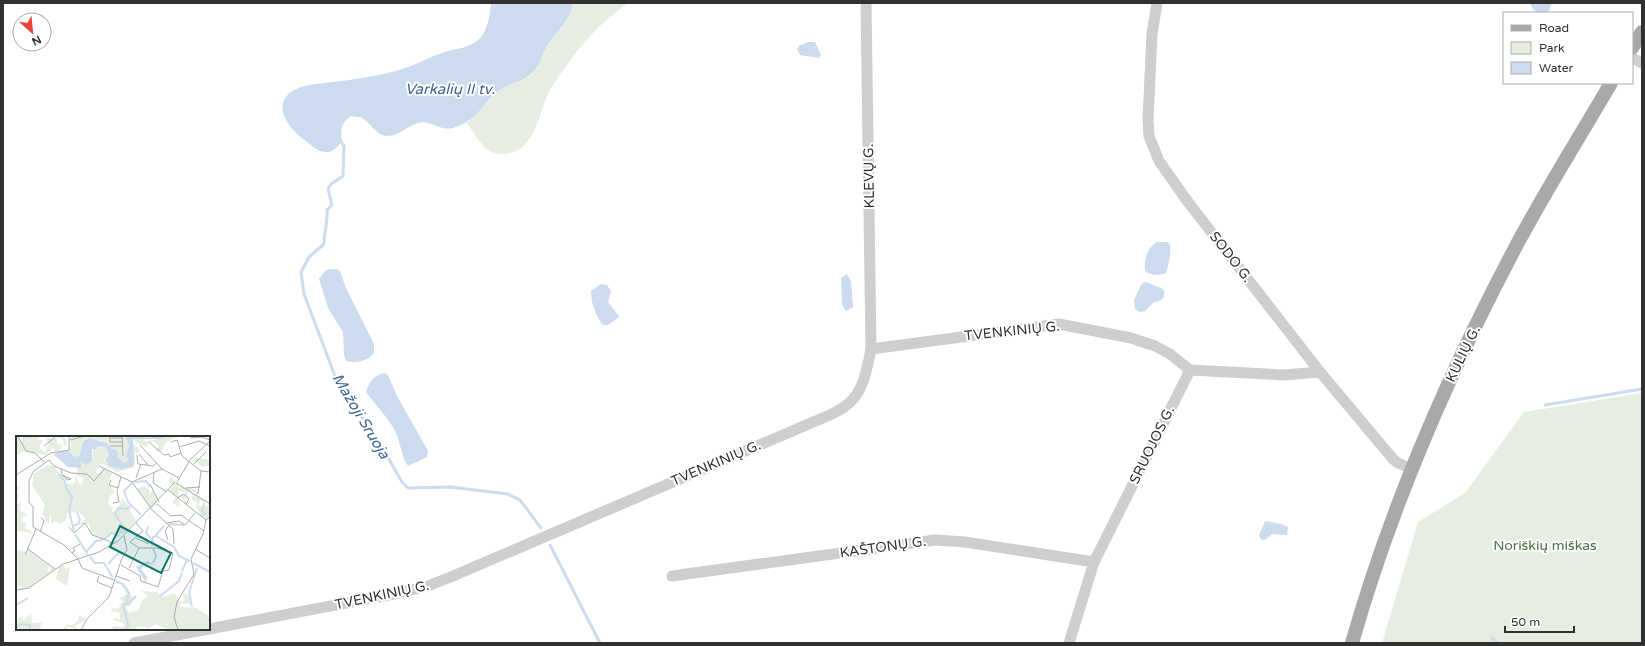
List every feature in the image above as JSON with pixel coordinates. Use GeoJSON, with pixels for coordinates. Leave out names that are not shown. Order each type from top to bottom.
{"type":"FeatureCollection","features":[{"type":"Feature","properties":{"kind":"main road"},"geometry":{"type":"LineString","coordinates":[[1633,46],[1642,32]]}},
{"type":"Feature","properties":{"kind":"main road","name":"KULIŲ G."},"geometry":{"type":"LineString","coordinates":[[1352,643],[1385,539],[1412,468],[1438,406],[1514,249],[1610,84]]}},
{"type":"Feature","properties":{"kind":"street","name":"KLEVŲ G."},"geometry":{"type":"LineString","coordinates":[[866,3],[871,349]]}},
{"type":"Feature","properties":{"kind":"street","name":"SODO G."},"geometry":{"type":"LineString","coordinates":[[1157,3],[1152,34],[1148,97],[1149,136],[1159,161],[1188,202],[1320,372],[1393,459],[1398,463],[1412,468]]}},
{"type":"Feature","properties":{"kind":"street"},"geometry":{"type":"LineString","coordinates":[[1633,58],[1642,63]]}},
{"type":"Feature","properties":{"kind":"street","name":"TVENKINIŲ G."},"geometry":{"type":"LineString","coordinates":[[210,629],[399,593],[428,586],[453,576],[832,414],[848,404],[858,394],[864,379],[871,349],[1059,324],[1131,338],[1155,346],[1170,354],[1190,370]]}},
{"type":"Feature","properties":{"kind":"street"},"geometry":{"type":"LineString","coordinates":[[1190,370],[1284,375],[1320,372]]}},
{"type":"Feature","properties":{"kind":"street","name":"SRUOJOS G."},"geometry":{"type":"LineString","coordinates":[[1069,643],[1094,562],[1190,370]]}},
{"type":"Feature","properties":{"kind":"street","name":"KAŠTONŲ G."},"geometry":{"type":"LineString","coordinates":[[672,576],[935,540],[966,542],[1094,562]]}},
{"type":"Feature","properties":{"kind":"street","name":"TVENKINIŲ G."},"geometry":{"type":"LineString","coordinates":[[134,643],[204,630]]}},
{"type":"Feature","properties":{"kind":"green space"},"geometry":{"type":"Polygon","coordinates":[[[573,3],[628,3],[610,17],[578,49],[550,91],[536,126],[523,147],[507,154],[492,152],[481,143],[467,123],[501,89],[530,76],[533,73],[539,65],[548,44],[569,16],[573,3]]]}},
{"type":"Feature","properties":{"kind":"green space","name":"Noriškių miškas"},"geometry":{"type":"Polygon","coordinates":[[[1642,393],[1642,643],[1382,643],[1418,522],[1465,493],[1524,412],[1642,393]]]}},
{"type":"Feature","properties":{"kind":"water","name":"Varkalių II tv."},"geometry":{"type":"Polygon","coordinates":[[[491,3],[573,3],[569,16],[548,44],[536,69],[526,78],[501,89],[478,113],[461,125],[449,129],[422,122],[410,126],[399,133],[387,136],[376,131],[364,119],[351,116],[343,124],[341,133],[342,141],[334,149],[325,152],[319,151],[297,133],[284,116],[282,107],[285,99],[290,92],[300,87],[384,74],[410,66],[447,51],[473,44],[481,37],[485,30],[491,3]]]}},
{"type":"Feature","properties":{"kind":"water"},"geometry":{"type":"Polygon","coordinates":[[[1530,3],[1552,3],[1548,12],[1537,12],[1530,3]]]}},
{"type":"Feature","properties":{"kind":"water"},"geometry":{"type":"Polygon","coordinates":[[[808,42],[815,42],[821,55],[819,58],[800,55],[797,49],[800,45],[808,42]]]}},
{"type":"Feature","properties":{"kind":"water"},"geometry":{"type":"Polygon","coordinates":[[[1157,242],[1167,242],[1170,244],[1170,251],[1166,273],[1156,275],[1145,271],[1145,267],[1149,251],[1157,242]]]}},
{"type":"Feature","properties":{"kind":"water"},"geometry":{"type":"Polygon","coordinates":[[[337,269],[340,271],[346,288],[374,344],[374,353],[365,360],[354,362],[346,361],[344,355],[343,332],[328,308],[319,279],[325,271],[337,269]]]}},
{"type":"Feature","properties":{"kind":"water"},"geometry":{"type":"Polygon","coordinates":[[[847,274],[851,281],[853,307],[846,311],[842,305],[841,278],[847,274]]]}},
{"type":"Feature","properties":{"kind":"water"},"geometry":{"type":"Polygon","coordinates":[[[1146,282],[1163,289],[1164,297],[1159,301],[1154,302],[1145,311],[1140,312],[1135,309],[1134,300],[1142,283],[1146,282]]]}},
{"type":"Feature","properties":{"kind":"water"},"geometry":{"type":"Polygon","coordinates":[[[601,284],[607,285],[611,291],[608,302],[619,317],[608,325],[603,325],[600,321],[594,309],[592,300],[591,291],[601,284]]]}},
{"type":"Feature","properties":{"kind":"water"},"geometry":{"type":"Polygon","coordinates":[[[384,373],[388,375],[397,396],[428,451],[427,457],[408,466],[398,437],[393,428],[366,392],[372,380],[384,373]]]}},
{"type":"Feature","properties":{"kind":"water"},"geometry":{"type":"Polygon","coordinates":[[[1265,521],[1288,527],[1287,535],[1272,534],[1266,539],[1262,540],[1259,536],[1265,521]]]}},
{"type":"Feature","properties":{"kind":"waterway","name":"Mažoji Sruoja"},"geometry":{"type":"LineString","coordinates":[[340,140],[344,146],[343,176],[331,184],[328,189],[332,205],[327,210],[324,244],[309,257],[301,272],[304,294],[335,376],[383,449],[402,482],[408,488],[450,487],[508,494],[520,500],[541,528]]}},
{"type":"Feature","properties":{"kind":"waterway"},"geometry":{"type":"LineString","coordinates":[[1545,405],[1642,389]]}},
{"type":"Feature","properties":{"kind":"waterway","name":"Mažoji Sruoja"},"geometry":{"type":"LineString","coordinates":[[550,545],[600,643]]}},
{"type":"Feature","properties":{"kind":"waterway"},"geometry":{"type":"LineString","coordinates":[[1492,638],[1497,643]]}}]}
